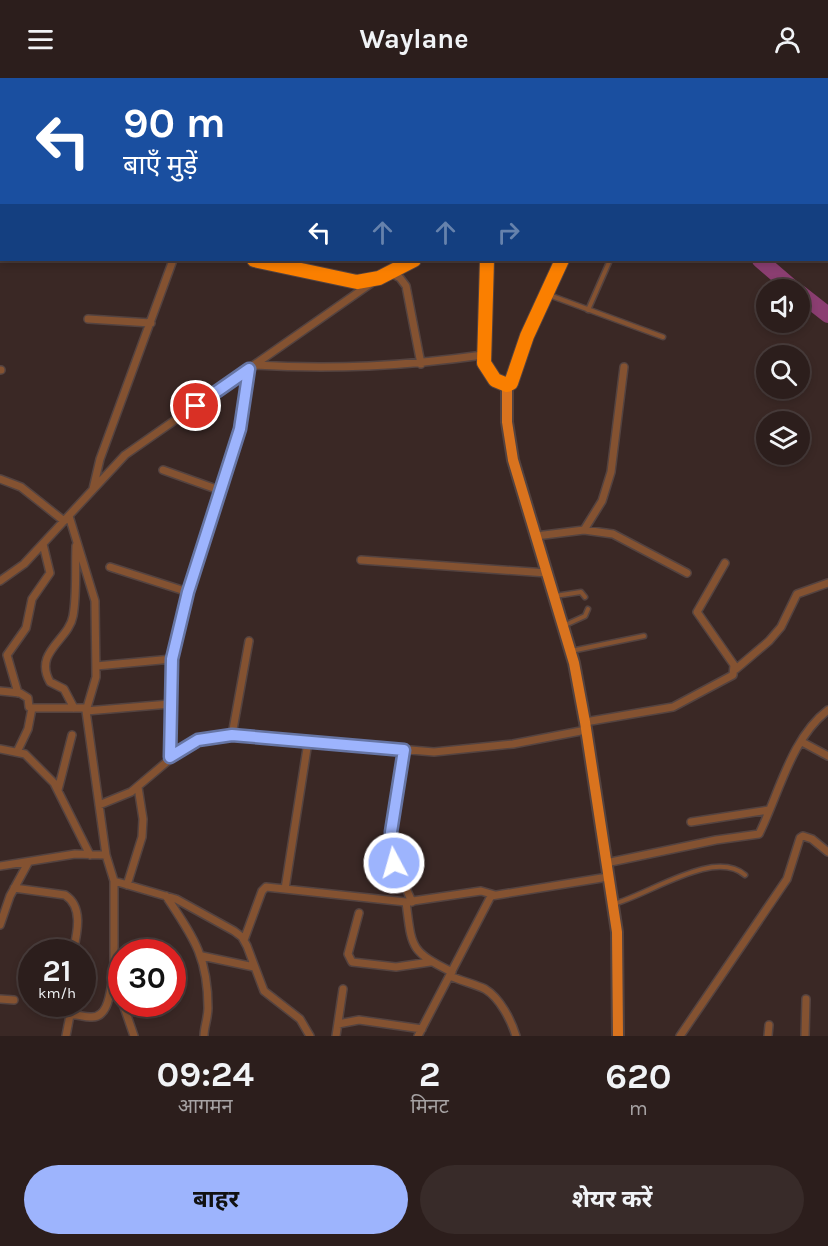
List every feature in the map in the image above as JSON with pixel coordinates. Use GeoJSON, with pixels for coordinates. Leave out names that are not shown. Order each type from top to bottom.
{"type":"FeatureCollection","features":[{"type":"Feature","properties":{"kind":"highway"},"geometry":{"type":"LineString","coordinates":[[258,261],[357,282],[385,275],[412,261]]}},
{"type":"Feature","properties":{"kind":"highway"},"geometry":{"type":"LineString","coordinates":[[487,261],[483,355],[490,375],[499,383],[507,385],[511,383],[527,336],[562,261]]}},
{"type":"Feature","properties":{"kind":"main road"},"geometry":{"type":"LineString","coordinates":[[507,385],[507,422],[513,460],[571,652],[585,726],[617,932],[618,1036]]}},
{"type":"Feature","properties":{"kind":"street"},"geometry":{"type":"LineString","coordinates":[[93,489],[96,470],[173,261]]}},
{"type":"Feature","properties":{"kind":"street"},"geometry":{"type":"LineString","coordinates":[[0,581],[24,564],[125,455],[385,275],[400,278],[406,286],[421,364]]}},
{"type":"Feature","properties":{"kind":"street"},"geometry":{"type":"LineString","coordinates":[[88,319],[151,323]]}},
{"type":"Feature","properties":{"kind":"street"},"geometry":{"type":"LineString","coordinates":[[251,367],[318,369],[421,364],[483,355]]}},
{"type":"Feature","properties":{"kind":"street"},"geometry":{"type":"LineString","coordinates":[[170,757],[172,659],[188,592],[243,415],[251,367]]}},
{"type":"Feature","properties":{"kind":"street"},"geometry":{"type":"LineString","coordinates":[[584,530],[602,501],[611,472],[624,367]]}},
{"type":"Feature","properties":{"kind":"street"},"geometry":{"type":"LineString","coordinates":[[163,470],[219,490]]}},
{"type":"Feature","properties":{"kind":"street"},"geometry":{"type":"LineString","coordinates":[[0,479],[21,487],[67,519],[95,601],[96,677],[87,710],[106,855],[114,881],[114,939]]}},
{"type":"Feature","properties":{"kind":"street"},"geometry":{"type":"LineString","coordinates":[[536,536],[584,530],[618,535],[687,573]]}},
{"type":"Feature","properties":{"kind":"street"},"geometry":{"type":"LineString","coordinates":[[74,708],[64,689],[50,682],[46,671],[51,647],[69,628],[73,616],[76,540]]}},
{"type":"Feature","properties":{"kind":"street"},"geometry":{"type":"LineString","coordinates":[[18,693],[7,655],[26,628],[32,599],[50,573],[43,544]]}},
{"type":"Feature","properties":{"kind":"street"},"geometry":{"type":"LineString","coordinates":[[361,560],[547,573]]}},
{"type":"Feature","properties":{"kind":"street"},"geometry":{"type":"LineString","coordinates":[[725,563],[697,612],[736,669]]}},
{"type":"Feature","properties":{"kind":"street"},"geometry":{"type":"LineString","coordinates":[[110,567],[188,592]]}},
{"type":"Feature","properties":{"kind":"street"},"geometry":{"type":"LineString","coordinates":[[99,805],[123,796],[138,787],[170,757],[198,740],[232,735],[434,752],[466,750],[674,707],[733,675],[736,669],[781,627],[797,594],[828,584]]}},
{"type":"Feature","properties":{"kind":"street"},"geometry":{"type":"LineString","coordinates":[[232,735],[249,641]]}},
{"type":"Feature","properties":{"kind":"street"},"geometry":{"type":"LineString","coordinates":[[96,666],[172,659]]}},
{"type":"Feature","properties":{"kind":"street"},"geometry":{"type":"LineString","coordinates":[[0,691],[18,693],[28,698],[29,707],[32,708],[87,710],[170,704]]}},
{"type":"Feature","properties":{"kind":"street"},"geometry":{"type":"LineString","coordinates":[[17,752],[28,729],[32,708]]}},
{"type":"Feature","properties":{"kind":"street"},"geometry":{"type":"LineString","coordinates":[[606,863],[716,840],[756,836],[760,832],[784,773],[817,719],[828,710]]}},
{"type":"Feature","properties":{"kind":"street"},"geometry":{"type":"LineString","coordinates":[[58,790],[72,735]]}},
{"type":"Feature","properties":{"kind":"street"},"geometry":{"type":"LineString","coordinates":[[285,889],[308,742]]}},
{"type":"Feature","properties":{"kind":"street"},"geometry":{"type":"LineString","coordinates":[[802,742],[828,756]]}},
{"type":"Feature","properties":{"kind":"street"},"geometry":{"type":"LineString","coordinates":[[0,749],[25,753],[54,783],[90,855]]}},
{"type":"Feature","properties":{"kind":"street"},"geometry":{"type":"LineString","coordinates":[[404,750],[391,832],[391,854],[409,902],[412,942],[422,956],[430,962],[485,989],[492,995],[505,1011],[516,1036]]}},
{"type":"Feature","properties":{"kind":"street"},"geometry":{"type":"LineString","coordinates":[[127,885],[142,837],[143,819],[138,787]]}},
{"type":"Feature","properties":{"kind":"street"},"geometry":{"type":"LineString","coordinates":[[691,822],[769,810]]}},
{"type":"Feature","properties":{"kind":"street"},"geometry":{"type":"LineString","coordinates":[[680,1036],[787,879],[800,838],[803,836],[812,839],[828,852]]}},
{"type":"Feature","properties":{"kind":"street"},"geometry":{"type":"LineString","coordinates":[[0,866],[75,854],[106,855]]}},
{"type":"Feature","properties":{"kind":"street"},"geometry":{"type":"LineString","coordinates":[[0,925],[2,912],[28,863]]}},
{"type":"Feature","properties":{"kind":"street"},"geometry":{"type":"LineString","coordinates":[[338,1024],[359,1020],[420,1033],[489,898],[495,895],[608,877]]}},
{"type":"Feature","properties":{"kind":"street"},"geometry":{"type":"LineString","coordinates":[[114,881],[176,899],[234,931],[244,940],[264,991],[300,1019],[310,1036]]}},
{"type":"Feature","properties":{"kind":"street"},"geometry":{"type":"LineString","coordinates":[[14,888],[69,897],[78,917],[76,939]]}},
{"type":"Feature","properties":{"kind":"street"},"geometry":{"type":"LineString","coordinates":[[244,940],[263,888],[409,902],[481,891],[495,895]]}},
{"type":"Feature","properties":{"kind":"street"},"geometry":{"type":"LineString","coordinates":[[166,896],[197,942],[202,956],[208,1008],[204,1036]]}},
{"type":"Feature","properties":{"kind":"street"},"geometry":{"type":"LineString","coordinates":[[358,913],[348,954],[352,962],[396,967],[430,962]]}},
{"type":"Feature","properties":{"kind":"street"},"geometry":{"type":"LineString","coordinates":[[202,956],[254,967]]}},
{"type":"Feature","properties":{"kind":"street"},"geometry":{"type":"LineString","coordinates":[[336,1036],[343,989]]}},
{"type":"Feature","properties":{"kind":"street"},"geometry":{"type":"LineString","coordinates":[[0,999],[14,1000]]}},
{"type":"Feature","properties":{"kind":"street"},"geometry":{"type":"LineString","coordinates":[[804,1036],[806,999]]}},
{"type":"Feature","properties":{"kind":"street"},"geometry":{"type":"LineString","coordinates":[[66,1036],[70,1015],[92,1018],[103,1012],[108,1002]]}},
{"type":"Feature","properties":{"kind":"street"},"geometry":{"type":"LineString","coordinates":[[127,1017],[134,1036]]}},
{"type":"Feature","properties":{"kind":"street"},"geometry":{"type":"LineString","coordinates":[[768,1036],[769,1025]]}},
{"type":"Feature","properties":{"kind":"lane"},"geometry":{"type":"LineString","coordinates":[[588,310],[610,261]]}},
{"type":"Feature","properties":{"kind":"lane"},"geometry":{"type":"LineString","coordinates":[[546,294],[663,337]]}},
{"type":"Feature","properties":{"kind":"lane"},"geometry":{"type":"LineString","coordinates":[[554,596],[581,592],[585,597]]}},
{"type":"Feature","properties":{"kind":"lane"},"geometry":{"type":"LineString","coordinates":[[563,627],[585,616],[588,609]]}},
{"type":"Feature","properties":{"kind":"lane"},"geometry":{"type":"LineString","coordinates":[[571,652],[644,636]]}},
{"type":"Feature","properties":{"kind":"lane"},"geometry":{"type":"LineString","coordinates":[[612,904],[698,870],[722,866],[736,867],[745,875]]}},
{"type":"Feature","properties":{"kind":"waterway"},"geometry":{"type":"LineString","coordinates":[[761,261],[782,279]]}},
{"type":"Feature","properties":{"kind":"waterway"},"geometry":{"type":"LineString","coordinates":[[810,301],[828,315]]}},
{"type":"Feature","properties":{"kind":"route"},"geometry":{"type":"LineString","coordinates":[[196,406],[249,369],[240,429],[188,592],[172,659],[170,757],[198,740],[232,735],[404,750],[391,832],[391,854],[394,863]]}}]}
